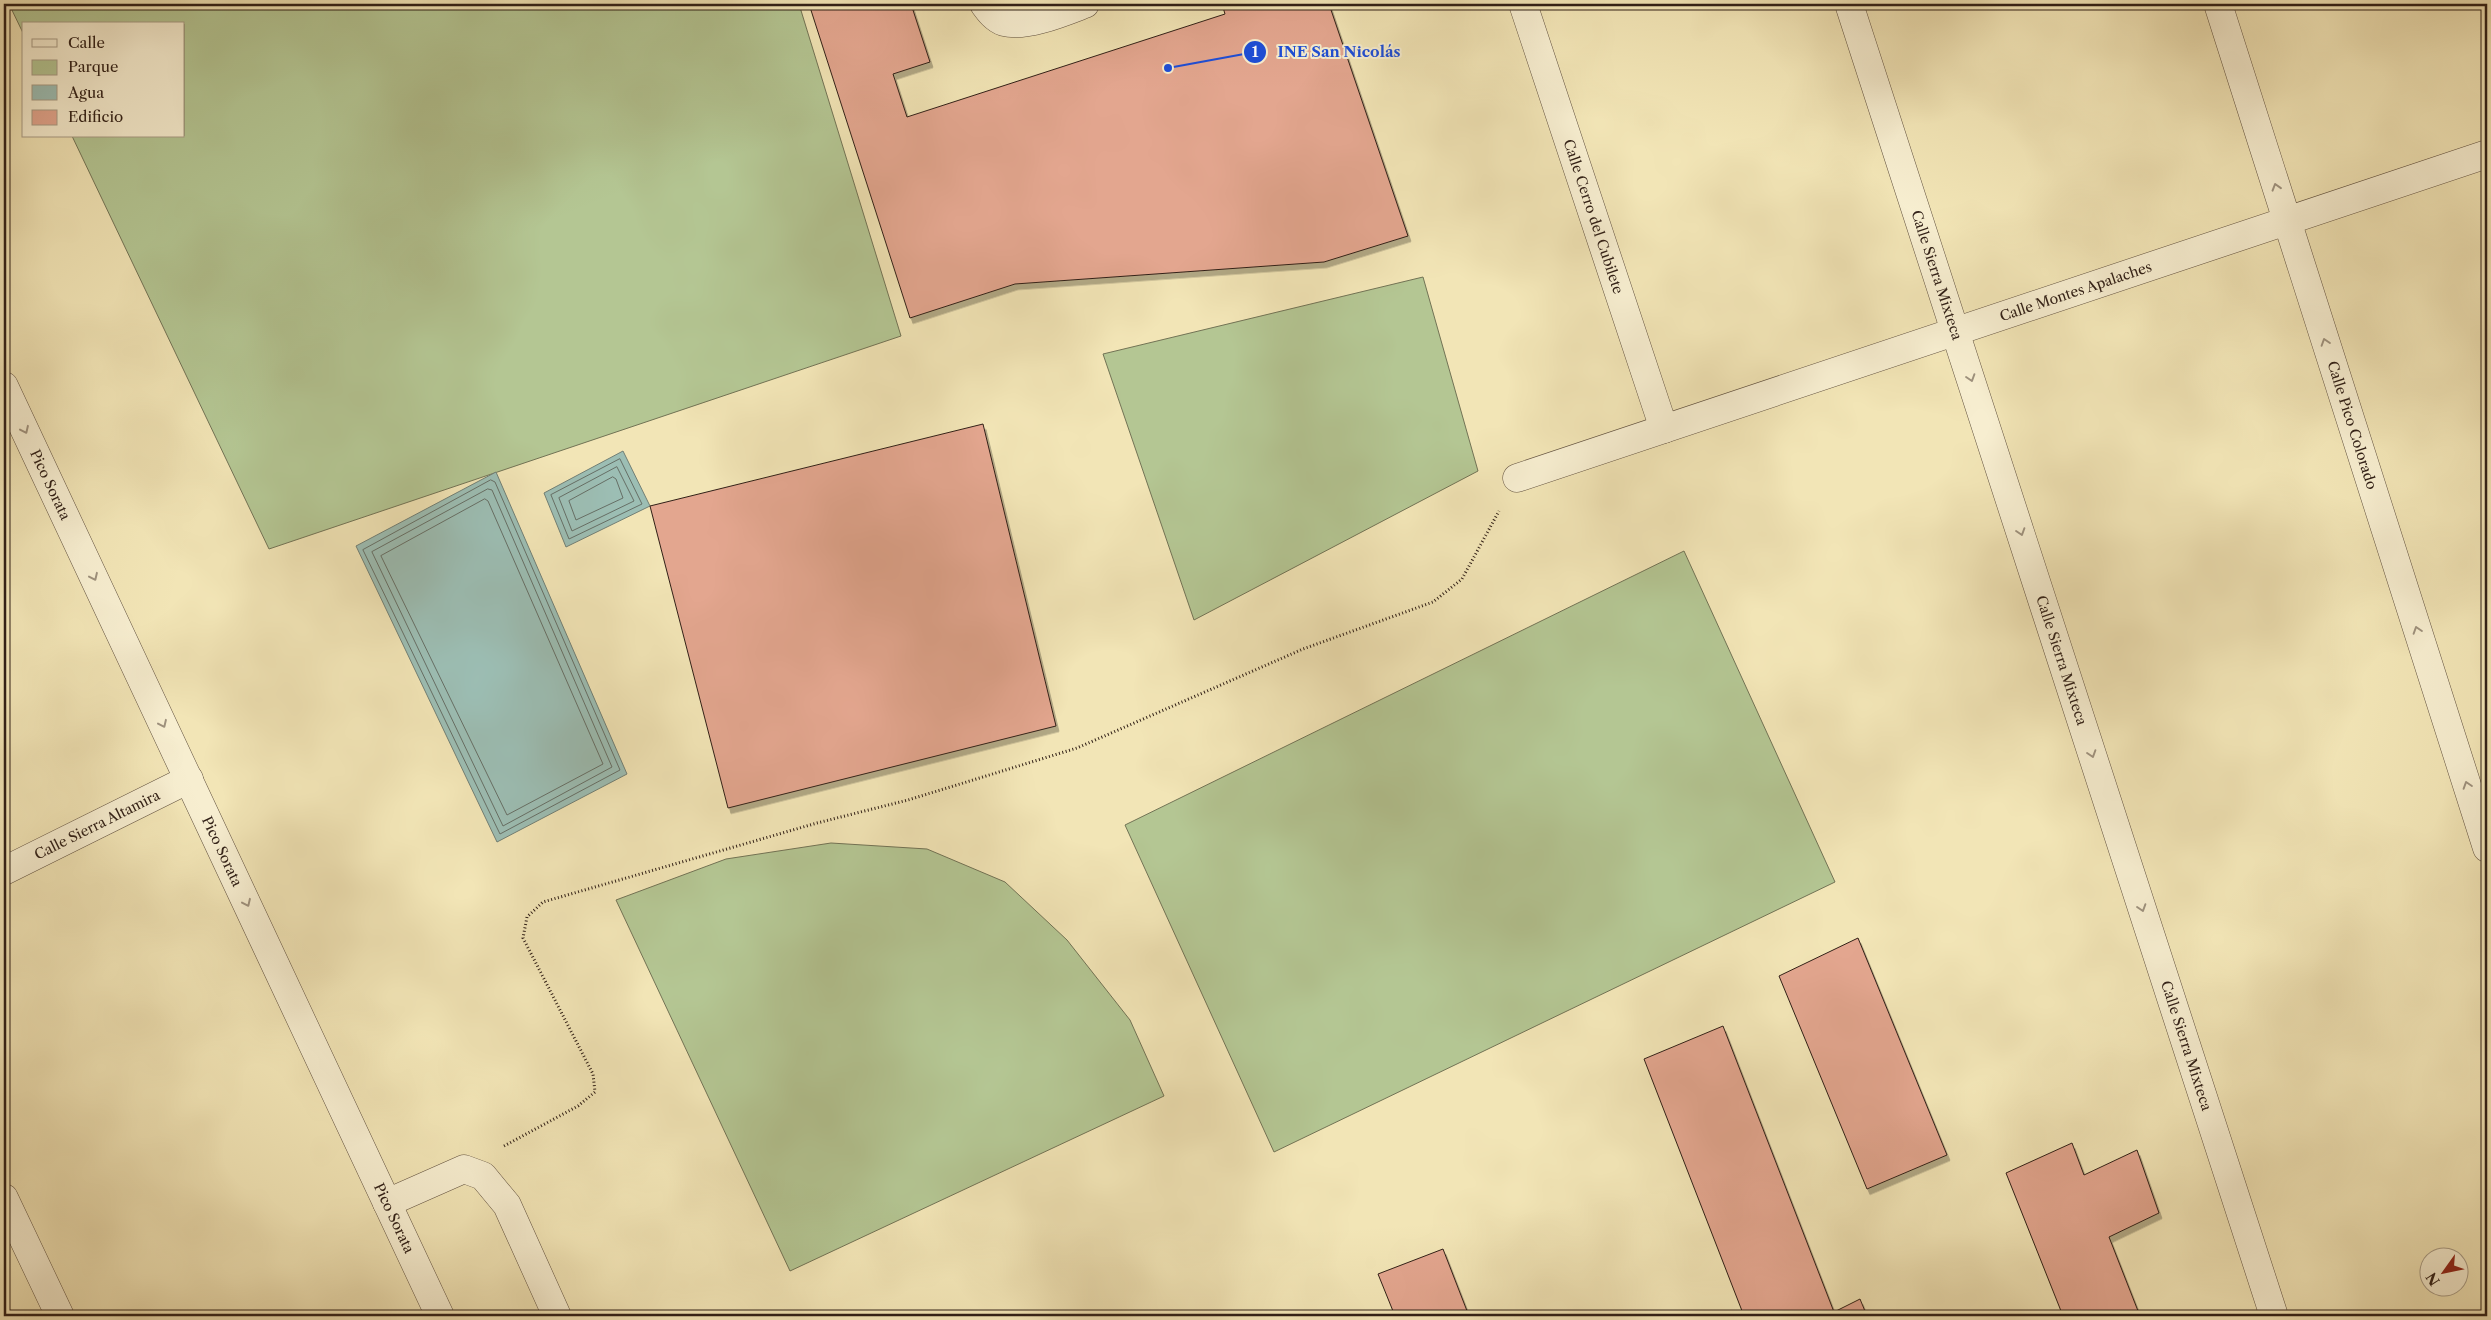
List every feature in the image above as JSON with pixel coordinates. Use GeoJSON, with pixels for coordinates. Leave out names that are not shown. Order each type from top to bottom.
{"type":"FeatureCollection","features":[{"type":"Feature","properties":{"kind":"street"},"geometry":{"type":"LineString","coordinates":[[984,4],[993,16],[1004,22],[1022,23],[1069,7]]}},
{"type":"Feature","properties":{"kind":"street","name":"Calle Cerro del Cubilete"},"geometry":{"type":"LineString","coordinates":[[1523,4],[1664,429]]}},
{"type":"Feature","properties":{"kind":"street","name":"Calle Sierra Mixteca"},"geometry":{"type":"LineString","coordinates":[[1849,4],[2274,1316]]}},
{"type":"Feature","properties":{"kind":"street","name":"Calle Pico Colorado"},"geometry":{"type":"LineString","coordinates":[[2218,4],[2487,848]]}},
{"type":"Feature","properties":{"kind":"street","name":"Calle Montes Apalaches"},"geometry":{"type":"LineString","coordinates":[[1517,478],[2487,154]]}},
{"type":"Feature","properties":{"kind":"street","name":"Pico Sorata"},"geometry":{"type":"LineString","coordinates":[[4,386],[440,1316]]}},
{"type":"Feature","properties":{"kind":"street","name":"Calle Sierra Altamira"},"geometry":{"type":"LineString","coordinates":[[4,871],[189,779]]}},
{"type":"Feature","properties":{"kind":"street"},"geometry":{"type":"LineString","coordinates":[[387,1203],[464,1169],[483,1176],[507,1205],[557,1316]]}},
{"type":"Feature","properties":{"kind":"street"},"geometry":{"type":"LineString","coordinates":[[4,1198],[60,1316]]}},
{"type":"Feature","properties":{"kind":"path"},"geometry":{"type":"LineString","coordinates":[[464,1169],[578,1106],[595,1092],[593,1074],[523,938],[527,917],[543,902],[818,822],[908,800],[1077,748],[1303,649],[1433,602],[1462,578],[1517,478]]}},
{"type":"Feature","properties":{"kind":"green space"},"geometry":{"type":"Polygon","coordinates":[[[9,4],[799,4],[901,336],[269,549],[73,138],[185,138],[185,22],[22,22],[22,31],[9,4]]]}},
{"type":"Feature","properties":{"kind":"green space"},"geometry":{"type":"Polygon","coordinates":[[[1423,277],[1478,471],[1194,620],[1103,354],[1423,277]]]}},
{"type":"Feature","properties":{"kind":"green space"},"geometry":{"type":"Polygon","coordinates":[[[1684,551],[1835,882],[1274,1152],[1125,825],[1684,551]]]}},
{"type":"Feature","properties":{"kind":"green space"},"geometry":{"type":"Polygon","coordinates":[[[831,843],[927,849],[1005,882],[1067,940],[1130,1020],[1164,1096],[790,1271],[616,900],[726,859],[831,843]]]}},
{"type":"Feature","properties":{"kind":"water"},"geometry":{"type":"Polygon","coordinates":[[[623,451],[650,506],[566,547],[544,493],[623,451]]]}},
{"type":"Feature","properties":{"kind":"water"},"geometry":{"type":"Polygon","coordinates":[[[496,472],[627,774],[497,842],[356,546],[496,472]]]}},
{"type":"Feature","properties":{"kind":"building"},"geometry":{"type":"Polygon","coordinates":[[[809,4],[911,4],[930,62],[893,74],[907,117],[1225,14],[1222,4],[1329,4],[1408,236],[1324,262],[1015,284],[910,318],[809,4]]]}},
{"type":"Feature","properties":{"kind":"building"},"geometry":{"type":"Polygon","coordinates":[[[983,424],[1056,726],[728,808],[650,506],[983,424]]]}},
{"type":"Feature","properties":{"kind":"building"},"geometry":{"type":"Polygon","coordinates":[[[1858,938],[1947,1155],[1867,1189],[1779,976],[1858,938]]]}},
{"type":"Feature","properties":{"kind":"building"},"geometry":{"type":"Polygon","coordinates":[[[1723,1026],[1834,1312],[1860,1299],[1867,1316],[1744,1316],[1644,1059],[1723,1026]]]}},
{"type":"Feature","properties":{"kind":"building"},"geometry":{"type":"Polygon","coordinates":[[[2072,1143],[2084,1175],[2137,1150],[2159,1213],[2109,1237],[2140,1316],[2063,1316],[2006,1173],[2072,1143]]]}},
{"type":"Feature","properties":{"kind":"building"},"geometry":{"type":"Polygon","coordinates":[[[1443,1249],[1469,1316],[1395,1316],[1378,1274],[1443,1249]]]}},
{"type":"Feature","properties":{"kind":"place","name":"INE San Nicolás"},"geometry":{"type":"Point","coordinates":[1168,68]}}]}
